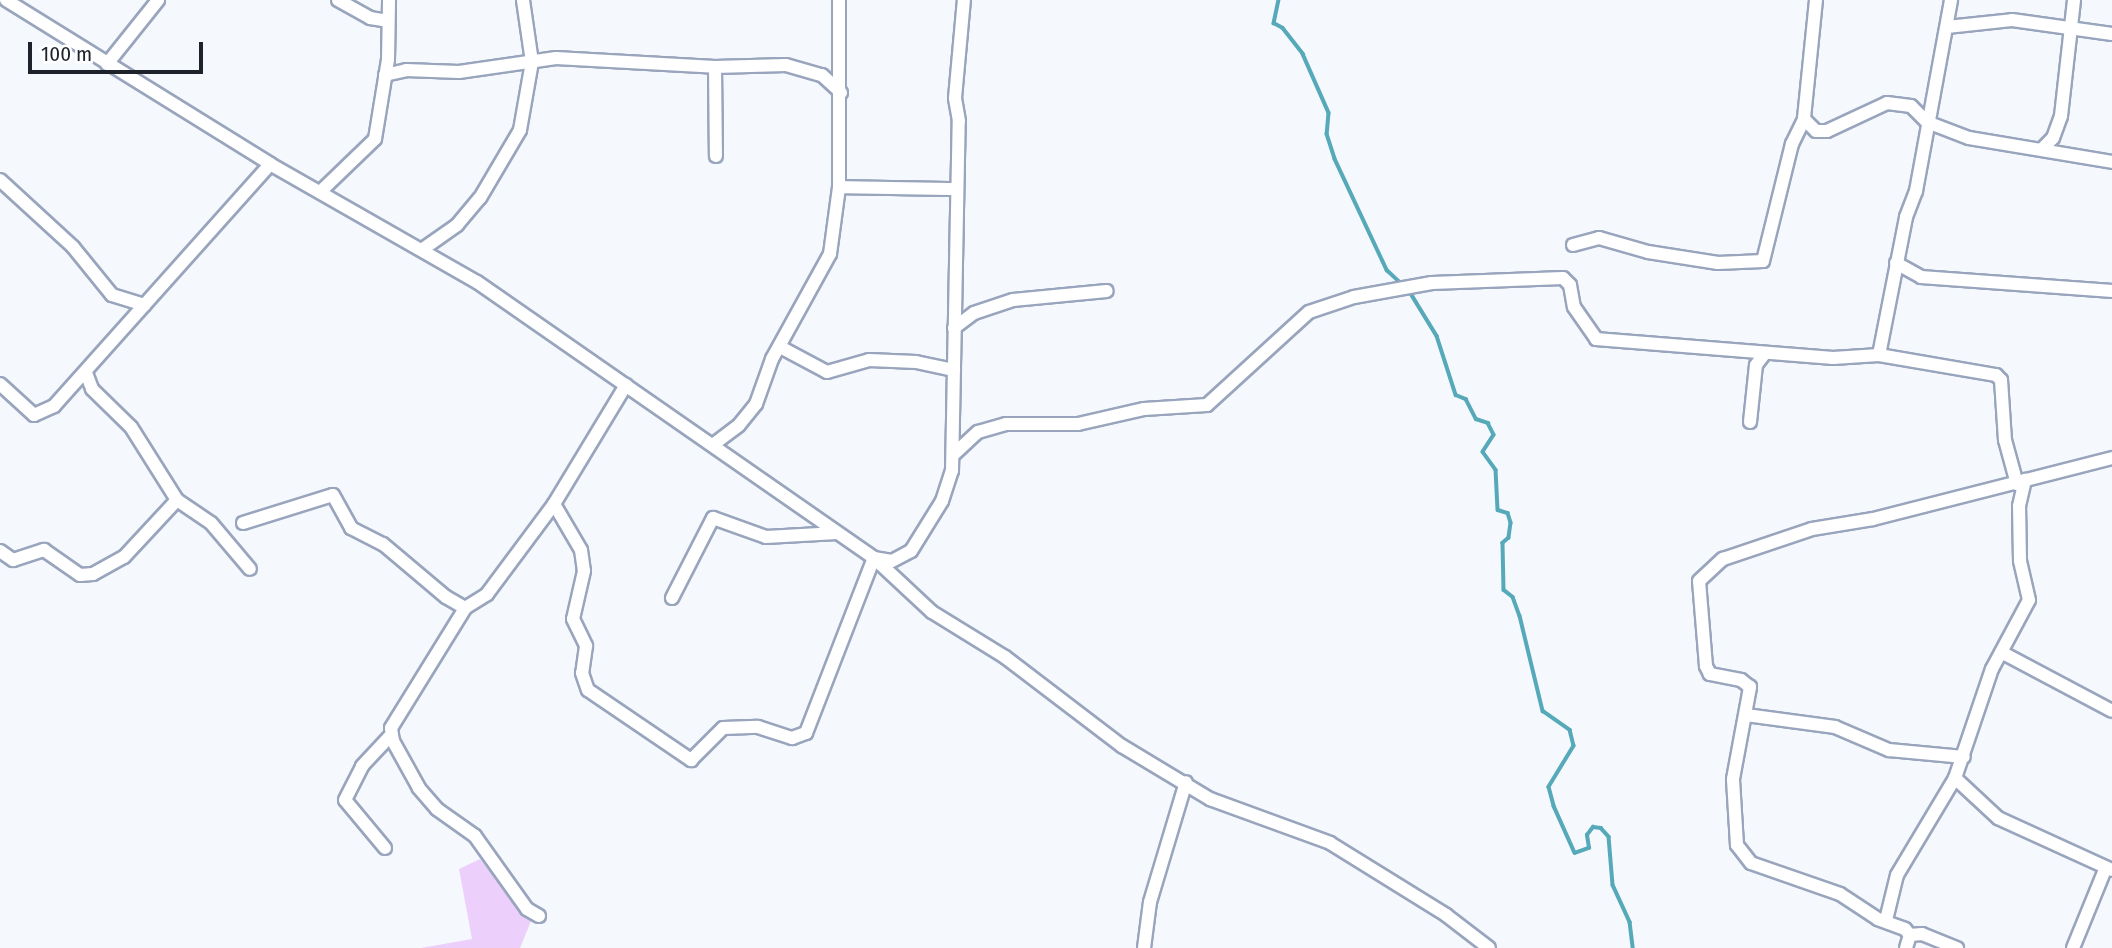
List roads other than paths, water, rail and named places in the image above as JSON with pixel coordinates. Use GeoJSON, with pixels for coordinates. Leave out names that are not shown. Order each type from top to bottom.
{"type":"FeatureCollection","features":[{"type":"Feature","properties":{"kind":"street"},"geometry":{"type":"LineString","coordinates":[[6,0],[270,164],[423,249],[714,444],[874,558],[932,612],[1005,657],[1122,746],[1227,806],[1330,843],[1446,915],[1489,948]]}},
{"type":"Feature","properties":{"kind":"street"},"geometry":{"type":"LineString","coordinates":[[107,64],[159,0]]}},
{"type":"Feature","properties":{"kind":"street"},"geometry":{"type":"LineString","coordinates":[[338,0],[370,18],[388,21]]}},
{"type":"Feature","properties":{"kind":"street"},"geometry":{"type":"LineString","coordinates":[[320,192],[374,139],[385,75],[388,0]]}},
{"type":"Feature","properties":{"kind":"street"},"geometry":{"type":"LineString","coordinates":[[423,249],[466,215],[504,162],[520,130],[532,62],[523,0]]}},
{"type":"Feature","properties":{"kind":"street"},"geometry":{"type":"LineString","coordinates":[[714,444],[750,415],[772,359],[782,348],[830,254],[839,187],[839,0]]}},
{"type":"Feature","properties":{"kind":"street"},"geometry":{"type":"LineString","coordinates":[[874,558],[901,558],[918,543],[942,501],[953,455],[957,36],[964,0]]}},
{"type":"Feature","properties":{"kind":"street"},"geometry":{"type":"LineString","coordinates":[[1573,245],[1599,238],[1648,252],[1718,263],[1763,261],[1792,144],[1804,119],[1816,0]]}},
{"type":"Feature","properties":{"kind":"street"},"geometry":{"type":"LineString","coordinates":[[1879,355],[1896,263],[1916,191],[1951,0]]}},
{"type":"Feature","properties":{"kind":"street"},"geometry":{"type":"LineString","coordinates":[[2043,148],[2053,138],[2062,116],[2074,0]]}},
{"type":"Feature","properties":{"kind":"street"},"geometry":{"type":"LineString","coordinates":[[1947,27],[2012,20],[2112,34]]}},
{"type":"Feature","properties":{"kind":"street"},"geometry":{"type":"LineString","coordinates":[[385,75],[406,70],[459,72],[556,58],[809,69],[831,80],[841,93]]}},
{"type":"Feature","properties":{"kind":"street"},"geometry":{"type":"LineString","coordinates":[[715,67],[716,156]]}},
{"type":"Feature","properties":{"kind":"street"},"geometry":{"type":"LineString","coordinates":[[1804,119],[1816,131],[1827,131],[1887,103],[1911,106],[1927,122],[1969,138],[2043,148],[2112,162]]}},
{"type":"Feature","properties":{"kind":"street"},"geometry":{"type":"LineString","coordinates":[[0,384],[24,410],[44,414],[86,373],[270,164]]}},
{"type":"Feature","properties":{"kind":"street"},"geometry":{"type":"LineString","coordinates":[[0,180],[73,247],[112,295],[144,305]]}},
{"type":"Feature","properties":{"kind":"street"},"geometry":{"type":"LineString","coordinates":[[839,187],[957,189]]}},
{"type":"Feature","properties":{"kind":"street"},"geometry":{"type":"LineString","coordinates":[[1896,263],[1922,278],[2112,291]]}},
{"type":"Feature","properties":{"kind":"street"},"geometry":{"type":"LineString","coordinates":[[953,455],[978,432],[1006,424],[1078,424],[1144,409],[1207,405],[1309,312],[1354,297],[1433,283],[1563,278],[1570,285],[1574,307],[1596,339],[1765,353],[1879,355],[1996,375],[2001,380],[2005,440],[2021,482],[2020,561],[2029,600],[1983,692],[1955,778],[1897,875],[1886,920]]}},
{"type":"Feature","properties":{"kind":"street"},"geometry":{"type":"LineString","coordinates":[[954,328],[974,313],[1013,300],[1107,291]]}},
{"type":"Feature","properties":{"kind":"street"},"geometry":{"type":"LineString","coordinates":[[782,348],[827,372],[869,360],[916,362],[954,370]]}},
{"type":"Feature","properties":{"kind":"street"},"geometry":{"type":"LineString","coordinates":[[1750,422],[1756,365],[1765,353]]}},
{"type":"Feature","properties":{"kind":"street"},"geometry":{"type":"LineString","coordinates":[[86,373],[92,389],[131,427],[177,500],[211,523],[250,569]]}},
{"type":"Feature","properties":{"kind":"street"},"geometry":{"type":"LineString","coordinates":[[385,848],[345,800],[362,766],[391,735],[395,720],[466,608],[486,594],[554,504],[626,385]]}},
{"type":"Feature","properties":{"kind":"street"},"geometry":{"type":"LineString","coordinates":[[1956,948],[1922,934],[1908,942],[1886,920],[1840,894],[1758,866],[1743,855],[1734,834],[1732,779],[1745,715],[1746,682],[1718,678],[1706,666],[1697,591],[1703,573],[1723,559],[1812,529],[2021,482],[2112,458]]}},
{"type":"Feature","properties":{"kind":"street"},"geometry":{"type":"LineString","coordinates":[[243,523],[333,495],[351,528],[383,544],[446,597],[466,608]]}},
{"type":"Feature","properties":{"kind":"street"},"geometry":{"type":"LineString","coordinates":[[0,551],[13,560],[44,550],[80,575],[93,574],[124,557],[177,500]]}},
{"type":"Feature","properties":{"kind":"street"},"geometry":{"type":"LineString","coordinates":[[554,504],[577,540],[583,562],[573,619],[586,646],[583,682],[691,760],[723,728],[758,727],[792,738],[806,733],[874,558]]}},
{"type":"Feature","properties":{"kind":"street"},"geometry":{"type":"LineString","coordinates":[[672,598],[713,518],[766,537],[837,533]]}},
{"type":"Feature","properties":{"kind":"street"},"geometry":{"type":"LineString","coordinates":[[2003,653],[2112,711]]}},
{"type":"Feature","properties":{"kind":"street"},"geometry":{"type":"LineString","coordinates":[[1745,715],[1835,727],[1889,750],[1964,757]]}},
{"type":"Feature","properties":{"kind":"street"},"geometry":{"type":"LineString","coordinates":[[391,735],[432,805],[475,836],[527,909],[539,916]]}},
{"type":"Feature","properties":{"kind":"street"},"geometry":{"type":"LineString","coordinates":[[1955,778],[1998,818],[2109,869],[2073,948]]}},
{"type":"Feature","properties":{"kind":"street"},"geometry":{"type":"LineString","coordinates":[[1144,948],[1150,902],[1186,782]]}},
{"type":"Feature","properties":{"kind":"waterway"},"geometry":{"type":"LineString","coordinates":[[1279,0],[1274,23],[1283,28],[1303,54],[1329,113],[1327,134],[1335,159],[1387,270],[1402,284]]}},
{"type":"Feature","properties":{"kind":"waterway"},"geometry":{"type":"LineString","coordinates":[[1410,292],[1437,336],[1456,395],[1466,399],[1476,419],[1488,423],[1494,435],[1483,452],[1496,470],[1498,510],[1508,513],[1511,523],[1509,538],[1503,543],[1504,590],[1513,597],[1520,616],[1543,711],[1570,730],[1574,746],[1549,787],[1554,806],[1575,853],[1589,848],[1587,835],[1593,827],[1601,828],[1609,837],[1613,885],[1630,922],[1633,948]]}}]}
